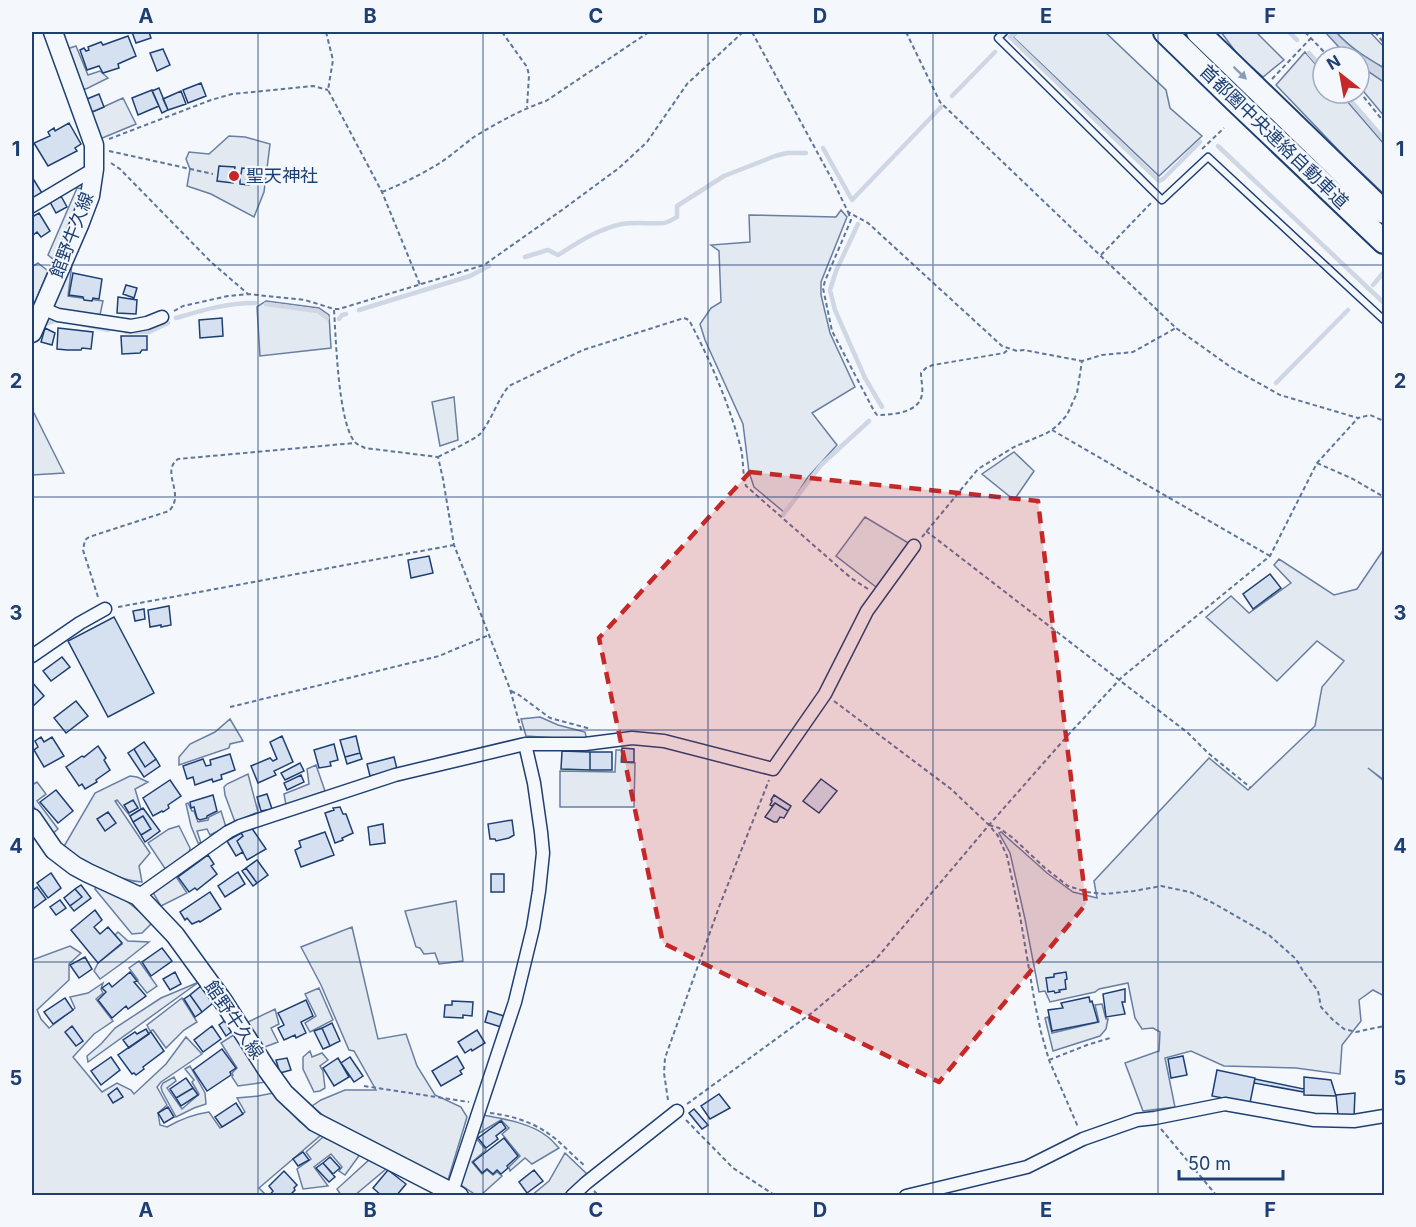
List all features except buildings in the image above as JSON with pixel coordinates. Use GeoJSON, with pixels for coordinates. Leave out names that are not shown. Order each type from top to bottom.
{"type":"FeatureCollection","features":[{"type":"Feature","properties":{"kind":"highway","name":"首都圏中央連絡自動車道"},"geometry":{"type":"LineString","coordinates":[[1165,32],[1384,242]]}},
{"type":"Feature","properties":{"kind":"highway","name":"首都圏中央連絡自動車道"},"geometry":{"type":"LineString","coordinates":[[1198,32],[1384,212]]}},
{"type":"Feature","properties":{"kind":"main road","name":"館野牛久線"},"geometry":{"type":"LineString","coordinates":[[32,333],[90,196],[94,154],[53,32]]}},
{"type":"Feature","properties":{"kind":"main road","name":"館野牛久線"},"geometry":{"type":"LineString","coordinates":[[32,818],[54,850],[75,866],[138,896],[181,943],[223,1001],[266,1068],[284,1093],[298,1107],[315,1122],[456,1194]]}},
{"type":"Feature","properties":{"kind":"street"},"geometry":{"type":"LineString","coordinates":[[32,206],[94,154]]}},
{"type":"Feature","properties":{"kind":"street"},"geometry":{"type":"LineString","coordinates":[[42,308],[58,315],[131,326],[162,317]]}},
{"type":"Feature","properties":{"kind":"street"},"geometry":{"type":"LineString","coordinates":[[138,896],[228,832],[240,826],[395,775],[525,744],[585,744],[632,738],[664,741],[773,769],[825,694],[867,611],[914,546]]}},
{"type":"Feature","properties":{"kind":"street"},"geometry":{"type":"LineString","coordinates":[[32,656],[105,609]]}},
{"type":"Feature","properties":{"kind":"street"},"geometry":{"type":"LineString","coordinates":[[456,1194],[480,1108],[515,1002],[540,891],[543,853],[541,832],[534,783],[525,744]]}},
{"type":"Feature","properties":{"kind":"street"},"geometry":{"type":"LineString","coordinates":[[906,1196],[1027,1167],[1083,1139],[1137,1120],[1225,1104],[1314,1120],[1354,1121],[1384,1116]]}},
{"type":"Feature","properties":{"kind":"street"},"geometry":{"type":"LineString","coordinates":[[572,1196],[675,1113]]}},
{"type":"Feature","properties":{"kind":"lane"},"geometry":{"type":"LineString","coordinates":[[1004,32],[998,38],[1162,200],[1208,157],[1384,320]]}},
{"type":"Feature","properties":{"kind":"path"},"geometry":{"type":"LineString","coordinates":[[326,32],[333,60],[328,90],[381,192],[420,285]]}},
{"type":"Feature","properties":{"kind":"path"},"geometry":{"type":"LineString","coordinates":[[502,32],[527,67],[529,75],[527,107]]}},
{"type":"Feature","properties":{"kind":"path"},"geometry":{"type":"LineString","coordinates":[[381,192],[442,162],[473,138],[503,120],[527,107],[546,101],[649,32]]}},
{"type":"Feature","properties":{"kind":"path"},"geometry":{"type":"LineString","coordinates":[[162,317],[183,306],[248,294],[305,300],[339,309],[484,265],[619,168],[646,142],[687,84],[743,32]]}},
{"type":"Feature","properties":{"kind":"path"},"geometry":{"type":"LineString","coordinates":[[752,32],[824,164],[851,220],[823,288],[832,331],[877,415],[910,410],[920,402],[921,373],[926,368],[1004,353],[1009,349]]}},
{"type":"Feature","properties":{"kind":"path"},"geometry":{"type":"LineString","coordinates":[[906,32],[940,102],[1176,328],[1232,368],[1280,395],[1358,418],[1370,416],[1384,421]]}},
{"type":"Feature","properties":{"kind":"path"},"geometry":{"type":"LineString","coordinates":[[1305,32],[1318,45]]}},
{"type":"Feature","properties":{"kind":"path"},"geometry":{"type":"LineString","coordinates":[[1375,32],[1384,42]]}},
{"type":"Feature","properties":{"kind":"path"},"geometry":{"type":"LineString","coordinates":[[1270,82],[1311,38]]}},
{"type":"Feature","properties":{"kind":"path"},"geometry":{"type":"LineString","coordinates":[[94,154],[211,100],[232,94],[313,87],[328,90]]}},
{"type":"Feature","properties":{"kind":"path"},"geometry":{"type":"LineString","coordinates":[[1370,105],[1384,122]]}},
{"type":"Feature","properties":{"kind":"path"},"geometry":{"type":"LineString","coordinates":[[94,154],[213,174]]}},
{"type":"Feature","properties":{"kind":"path"},"geometry":{"type":"LineString","coordinates":[[94,154],[120,169],[211,262],[248,294]]}},
{"type":"Feature","properties":{"kind":"path"},"geometry":{"type":"LineString","coordinates":[[848,212],[868,223],[1002,346],[1009,349],[1082,361],[1102,355],[1133,352],[1176,328]]}},
{"type":"Feature","properties":{"kind":"path"},"geometry":{"type":"LineString","coordinates":[[334,309],[342,403],[349,431],[355,443]]}},
{"type":"Feature","properties":{"kind":"path"},"geometry":{"type":"LineString","coordinates":[[454,545],[105,609],[99,601],[83,550],[85,540],[89,537],[169,511],[176,500],[171,467],[178,459],[355,443],[380,451],[438,457],[479,435],[509,386],[583,350],[684,318],[689,320],[708,358],[734,423],[741,448],[746,486],[851,578],[878,595]]}},
{"type":"Feature","properties":{"kind":"path"},"geometry":{"type":"LineString","coordinates":[[914,546],[978,469],[1014,447],[1052,430],[1067,415],[1077,393],[1082,361]]}},
{"type":"Feature","properties":{"kind":"path"},"geometry":{"type":"LineString","coordinates":[[675,1113],[813,1012],[876,959],[989,825],[1119,681],[1270,556],[1317,463],[1358,418]]}},
{"type":"Feature","properties":{"kind":"path"},"geometry":{"type":"LineString","coordinates":[[1052,430],[1270,556]]}},
{"type":"Feature","properties":{"kind":"path"},"geometry":{"type":"LineString","coordinates":[[438,457],[454,545],[511,691],[525,744]]}},
{"type":"Feature","properties":{"kind":"path"},"geometry":{"type":"LineString","coordinates":[[1317,463],[1353,479],[1384,497]]}},
{"type":"Feature","properties":{"kind":"path"},"geometry":{"type":"LineString","coordinates":[[926,531],[1188,733],[1208,753],[1251,788]]}},
{"type":"Feature","properties":{"kind":"path"},"geometry":{"type":"LineString","coordinates":[[230,707],[439,656],[489,635]]}},
{"type":"Feature","properties":{"kind":"path"},"geometry":{"type":"LineString","coordinates":[[511,691],[550,718],[609,734],[618,740]]}},
{"type":"Feature","properties":{"kind":"path"},"geometry":{"type":"LineString","coordinates":[[825,694],[951,789],[998,836],[1007,856],[1035,1004],[1049,1060],[1083,1139]]}},
{"type":"Feature","properties":{"kind":"path"},"geometry":{"type":"LineString","coordinates":[[773,769],[719,907],[665,1058],[664,1073],[669,1102],[675,1113],[733,1168],[776,1196]]}},
{"type":"Feature","properties":{"kind":"path"},"geometry":{"type":"LineString","coordinates":[[989,825],[999,828],[1013,838],[1068,886],[1087,892],[1105,894],[1161,886],[1190,892],[1213,903],[1269,935],[1296,959],[1318,991],[1321,1007],[1344,1029],[1356,1032],[1384,1026]]}},
{"type":"Feature","properties":{"kind":"path"},"geometry":{"type":"LineString","coordinates":[[1049,1060],[1110,1038]]}},
{"type":"Feature","properties":{"kind":"path"},"geometry":{"type":"LineString","coordinates":[[364,1086],[480,1108],[530,1123],[549,1133],[595,1176]]}},
{"type":"Feature","properties":{"kind":"path"},"geometry":{"type":"LineString","coordinates":[[1155,1118],[1164,1134],[1217,1196]]}},
{"type":"Feature","properties":{"kind":"highlighted area"},"geometry":{"type":"Polygon","coordinates":[[[750,472],[1038,501],[1086,904],[939,1082],[663,943],[599,638],[750,472]]]}},
{"type":"Feature","properties":{"kind":"shaded area"},"geometry":{"type":"Polygon","coordinates":[[[1018,32],[1105,32],[1166,90],[1170,108],[1202,136],[1159,176],[1013,37],[1018,32]]]}},
{"type":"Feature","properties":{"kind":"shaded area"},"geometry":{"type":"Polygon","coordinates":[[[1221,32],[1256,32],[1284,60],[1263,77],[1238,55],[1221,32]]]}},
{"type":"Feature","properties":{"kind":"shaded area"},"geometry":{"type":"Polygon","coordinates":[[[1325,32],[1336,32],[1349,45],[1337,45],[1325,32]]]}},
{"type":"Feature","properties":{"kind":"shaded area"},"geometry":{"type":"Polygon","coordinates":[[[1336,32],[1370,32],[1384,47],[1384,68],[1371,60],[1371,45],[1349,45],[1336,32]]]}},
{"type":"Feature","properties":{"kind":"shaded area"},"geometry":{"type":"Polygon","coordinates":[[[76,46],[88,75],[100,71],[108,78],[86,89],[81,88],[67,49],[76,46]]]}},
{"type":"Feature","properties":{"kind":"shaded area"},"geometry":{"type":"Polygon","coordinates":[[[1305,52],[1311,59],[1311,105],[1350,105],[1384,144],[1384,194],[1346,158],[1276,85],[1305,52]]]}},
{"type":"Feature","properties":{"kind":"shaded area"},"geometry":{"type":"Polygon","coordinates":[[[1371,60],[1384,68],[1384,82],[1371,73],[1371,60]]]}},
{"type":"Feature","properties":{"kind":"shaded area"},"geometry":{"type":"Polygon","coordinates":[[[1371,73],[1384,82],[1384,116],[1371,100],[1371,73]]]}},
{"type":"Feature","properties":{"kind":"shaded area"},"geometry":{"type":"Polygon","coordinates":[[[123,98],[136,124],[100,139],[90,113],[123,98]]]}},
{"type":"Feature","properties":{"kind":"shaded area"},"geometry":{"type":"Polygon","coordinates":[[[229,136],[245,137],[270,144],[264,192],[254,217],[211,194],[187,186],[190,169],[186,159],[189,152],[209,154],[229,136]]]}},
{"type":"Feature","properties":{"kind":"shaded area"},"geometry":{"type":"Polygon","coordinates":[[[77,188],[84,189],[81,202],[53,259],[48,255],[77,188]]]}},
{"type":"Feature","properties":{"kind":"shaded area"},"geometry":{"type":"Polygon","coordinates":[[[841,210],[847,217],[821,282],[821,295],[830,333],[855,387],[812,413],[837,445],[808,477],[785,513],[754,487],[749,472],[743,424],[700,324],[711,308],[721,302],[719,251],[711,245],[750,242],[749,215],[836,217],[841,210]]]}},
{"type":"Feature","properties":{"kind":"shaded area"},"geometry":{"type":"Polygon","coordinates":[[[38,263],[48,271],[32,310],[32,267],[38,263]]]}},
{"type":"Feature","properties":{"kind":"shaded area"},"geometry":{"type":"Polygon","coordinates":[[[72,264],[68,296],[103,301],[100,315],[57,309],[53,306],[72,264]]]}},
{"type":"Feature","properties":{"kind":"shaded area"},"geometry":{"type":"Polygon","coordinates":[[[266,301],[319,308],[329,315],[331,348],[260,356],[257,307],[266,301]]]}},
{"type":"Feature","properties":{"kind":"shaded area"},"geometry":{"type":"Polygon","coordinates":[[[454,397],[458,440],[440,446],[432,402],[454,397]]]}},
{"type":"Feature","properties":{"kind":"shaded area"},"geometry":{"type":"Polygon","coordinates":[[[32,409],[64,473],[32,475],[32,409]]]}},
{"type":"Feature","properties":{"kind":"shaded area"},"geometry":{"type":"Polygon","coordinates":[[[1014,452],[1034,471],[1014,500],[982,474],[1014,452]]]}},
{"type":"Feature","properties":{"kind":"shaded area"},"geometry":{"type":"Polygon","coordinates":[[[865,517],[910,544],[876,587],[836,556],[865,517]]]}},
{"type":"Feature","properties":{"kind":"shaded area"},"geometry":{"type":"Polygon","coordinates":[[[1384,549],[1384,780],[1368,768],[1384,781],[1384,996],[1373,990],[1359,1000],[1361,1021],[1342,1045],[1340,1074],[1296,1068],[1224,1066],[1191,1051],[1165,1058],[1175,1107],[1143,1111],[1125,1063],[1159,1051],[1160,1032],[1153,1028],[1142,1029],[1135,1018],[1128,983],[1050,1002],[1045,991],[1039,992],[1010,853],[999,833],[1001,832],[1047,873],[1073,892],[1097,898],[1094,881],[1209,758],[1248,790],[1315,726],[1322,687],[1344,661],[1317,641],[1277,681],[1206,617],[1231,596],[1249,613],[1291,583],[1274,565],[1279,559],[1334,595],[1357,589],[1384,549]]]}},
{"type":"Feature","properties":{"kind":"shaded area"},"geometry":{"type":"Polygon","coordinates":[[[540,717],[558,725],[585,732],[587,740],[526,736],[521,719],[540,717]]]}},
{"type":"Feature","properties":{"kind":"shaded area"},"geometry":{"type":"Polygon","coordinates":[[[230,719],[243,741],[179,765],[179,757],[190,744],[215,732],[230,719]]]}},
{"type":"Feature","properties":{"kind":"shaded area"},"geometry":{"type":"Polygon","coordinates":[[[616,750],[622,750],[621,762],[635,763],[634,807],[560,807],[560,771],[615,772],[616,750]]]}},
{"type":"Feature","properties":{"kind":"shaded area"},"geometry":{"type":"Polygon","coordinates":[[[316,765],[325,791],[286,805],[284,794],[309,784],[307,769],[316,765]]]}},
{"type":"Feature","properties":{"kind":"shaded area"},"geometry":{"type":"Polygon","coordinates":[[[248,774],[258,812],[235,822],[224,787],[248,774]]]}},
{"type":"Feature","properties":{"kind":"shaded area"},"geometry":{"type":"Polygon","coordinates":[[[130,776],[148,782],[135,789],[141,809],[130,816],[117,800],[115,801],[150,853],[139,866],[142,882],[111,874],[63,848],[95,793],[130,776]]]}},
{"type":"Feature","properties":{"kind":"shaded area"},"geometry":{"type":"Polygon","coordinates":[[[37,782],[46,794],[37,801],[58,829],[51,835],[32,804],[32,785],[37,782]]]}},
{"type":"Feature","properties":{"kind":"shaded area"},"geometry":{"type":"Polygon","coordinates":[[[188,803],[198,822],[208,820],[209,817],[221,811],[226,827],[210,835],[207,829],[197,831],[201,843],[198,843],[191,826],[186,804],[188,803]]]}},
{"type":"Feature","properties":{"kind":"shaded area"},"geometry":{"type":"Polygon","coordinates":[[[179,826],[190,848],[189,854],[166,870],[148,843],[169,829],[179,826]]]}},
{"type":"Feature","properties":{"kind":"shaded area"},"geometry":{"type":"Polygon","coordinates":[[[175,875],[187,893],[161,906],[152,891],[175,875]]]}},
{"type":"Feature","properties":{"kind":"shaded area"},"geometry":{"type":"Polygon","coordinates":[[[97,883],[126,901],[152,923],[142,933],[132,934],[95,889],[97,883]]]}},
{"type":"Feature","properties":{"kind":"shaded area"},"geometry":{"type":"Polygon","coordinates":[[[456,901],[463,961],[439,964],[435,953],[424,954],[420,948],[416,947],[405,911],[456,901]]]}},
{"type":"Feature","properties":{"kind":"shaded area"},"geometry":{"type":"Polygon","coordinates":[[[352,927],[378,1039],[406,1034],[417,1066],[435,1095],[461,1107],[467,1117],[448,1180],[332,1123],[312,1106],[345,1090],[376,1090],[354,1051],[349,1050],[321,985],[301,947],[352,927]]]}},
{"type":"Feature","properties":{"kind":"shaded area"},"geometry":{"type":"Polygon","coordinates":[[[118,932],[128,941],[149,942],[100,979],[94,971],[98,963],[122,944],[115,935],[118,932]]]}},
{"type":"Feature","properties":{"kind":"shaded area"},"geometry":{"type":"Polygon","coordinates":[[[70,946],[81,953],[69,964],[69,980],[37,1010],[49,1028],[75,1008],[70,997],[88,993],[103,983],[101,989],[103,993],[96,999],[113,1021],[94,1034],[73,1057],[102,1092],[117,1083],[134,1094],[166,1064],[186,1037],[202,1054],[157,1087],[167,1105],[158,1113],[160,1125],[167,1127],[188,1117],[209,1112],[220,1128],[245,1112],[237,1098],[273,1093],[300,1122],[321,1135],[259,1188],[266,1195],[32,1195],[32,960],[70,946]]]}},
{"type":"Feature","properties":{"kind":"shaded area"},"geometry":{"type":"Polygon","coordinates":[[[139,961],[157,986],[147,993],[129,968],[139,961]]]}},
{"type":"Feature","properties":{"kind":"shaded area"},"geometry":{"type":"Polygon","coordinates":[[[199,982],[88,1062],[87,1056],[115,1028],[161,998],[199,982]]]}},
{"type":"Feature","properties":{"kind":"shaded area"},"geometry":{"type":"Polygon","coordinates":[[[319,988],[333,1020],[310,1032],[305,1023],[316,1016],[305,994],[319,988]]]}},
{"type":"Feature","properties":{"kind":"shaded area"},"geometry":{"type":"Polygon","coordinates":[[[182,998],[197,1022],[184,1030],[166,1048],[147,1025],[182,998]]]}},
{"type":"Feature","properties":{"kind":"shaded area"},"geometry":{"type":"Polygon","coordinates":[[[1102,1004],[1106,1019],[1108,1019],[1106,1029],[1100,1036],[1053,1051],[1045,1018],[1048,1017],[1052,1033],[1099,1022],[1095,1005],[1102,1004]]]}},
{"type":"Feature","properties":{"kind":"shaded area"},"geometry":{"type":"Polygon","coordinates":[[[275,1009],[279,1024],[271,1028],[278,1042],[262,1048],[246,1023],[275,1009]]]}},
{"type":"Feature","properties":{"kind":"shaded area"},"geometry":{"type":"Polygon","coordinates":[[[235,1034],[266,1082],[238,1086],[232,1077],[232,1073],[237,1068],[221,1043],[235,1034]]]}},
{"type":"Feature","properties":{"kind":"shaded area"},"geometry":{"type":"Polygon","coordinates":[[[310,1051],[312,1057],[322,1053],[328,1060],[320,1066],[323,1071],[325,1088],[320,1091],[314,1092],[303,1069],[303,1057],[310,1051]]]}},
{"type":"Feature","properties":{"kind":"shaded area"},"geometry":{"type":"Polygon","coordinates":[[[190,1066],[205,1093],[206,1104],[176,1117],[161,1087],[163,1083],[174,1077],[176,1081],[167,1088],[182,1109],[199,1094],[192,1082],[194,1080],[185,1069],[190,1066]]]}},
{"type":"Feature","properties":{"kind":"shaded area"},"geometry":{"type":"Polygon","coordinates":[[[483,1115],[534,1128],[559,1148],[532,1164],[525,1158],[510,1171],[509,1167],[520,1156],[502,1134],[509,1128],[501,1120],[476,1135],[483,1115]]]}},
{"type":"Feature","properties":{"kind":"shaded area"},"geometry":{"type":"Polygon","coordinates":[[[323,1137],[361,1153],[345,1175],[339,1171],[342,1167],[331,1154],[314,1167],[328,1186],[303,1189],[297,1169],[311,1159],[306,1152],[323,1137]]]}},
{"type":"Feature","properties":{"kind":"shaded area"},"geometry":{"type":"Polygon","coordinates":[[[476,1138],[486,1150],[472,1162],[482,1174],[487,1170],[493,1175],[497,1172],[502,1176],[481,1195],[476,1195],[458,1183],[476,1138]]]}},
{"type":"Feature","properties":{"kind":"shaded area"},"geometry":{"type":"Polygon","coordinates":[[[565,1153],[588,1175],[565,1195],[531,1196],[549,1181],[565,1153]]]}},
{"type":"Feature","properties":{"kind":"shaded area"},"geometry":{"type":"Polygon","coordinates":[[[370,1159],[386,1169],[355,1195],[341,1195],[337,1189],[370,1159]]]}},
{"type":"Feature","properties":{"kind":"waterway"},"geometry":{"type":"LineString","coordinates":[[1016,32],[1010,37],[1159,181],[1200,142]]}},
{"type":"Feature","properties":{"kind":"waterway"},"geometry":{"type":"LineString","coordinates":[[1289,32],[1297,40]]}},
{"type":"Feature","properties":{"kind":"waterway"},"geometry":{"type":"LineString","coordinates":[[952,96],[995,52]]}},
{"type":"Feature","properties":{"kind":"waterway"},"geometry":{"type":"LineString","coordinates":[[1354,105],[1384,139]]}},
{"type":"Feature","properties":{"kind":"waterway"},"geometry":{"type":"LineString","coordinates":[[823,148],[852,200],[941,107]]}},
{"type":"Feature","properties":{"kind":"waterway"},"geometry":{"type":"LineString","coordinates":[[1218,146],[1384,303]]}},
{"type":"Feature","properties":{"kind":"waterway"},"geometry":{"type":"LineString","coordinates":[[525,257],[548,250],[558,255],[613,226],[668,222],[677,217],[677,206],[724,176],[775,156],[787,153],[806,153]]}},
{"type":"Feature","properties":{"kind":"waterway"},"geometry":{"type":"LineString","coordinates":[[858,224],[836,271],[830,290],[835,310],[865,378],[882,407]]}},
{"type":"Feature","properties":{"kind":"waterway"},"geometry":{"type":"LineString","coordinates":[[359,310],[470,276],[489,266]]}},
{"type":"Feature","properties":{"kind":"waterway"},"geometry":{"type":"LineString","coordinates":[[1373,285],[1384,272]]}},
{"type":"Feature","properties":{"kind":"waterway"},"geometry":{"type":"LineString","coordinates":[[176,318],[224,306],[255,303]]}},
{"type":"Feature","properties":{"kind":"waterway"},"geometry":{"type":"LineString","coordinates":[[266,304],[318,311],[327,318]]}},
{"type":"Feature","properties":{"kind":"waterway"},"geometry":{"type":"LineString","coordinates":[[1276,383],[1348,310]]}},
{"type":"Feature","properties":{"kind":"waterway"},"geometry":{"type":"LineString","coordinates":[[339,319],[346,314]]}},
{"type":"Feature","properties":{"kind":"waterway"},"geometry":{"type":"LineString","coordinates":[[43,325],[61,320]]}},
{"type":"Feature","properties":{"kind":"waterway"},"geometry":{"type":"LineString","coordinates":[[126,332],[149,332],[168,323]]}},
{"type":"Feature","properties":{"kind":"waterway"},"geometry":{"type":"LineString","coordinates":[[81,324],[108,330]]}},
{"type":"Feature","properties":{"kind":"waterway"},"geometry":{"type":"LineString","coordinates":[[783,515],[821,465],[869,421]]}},
{"type":"Feature","properties":{"kind":"place","name":"聖天神社"},"geometry":{"type":"Point","coordinates":[234,176]}}]}
